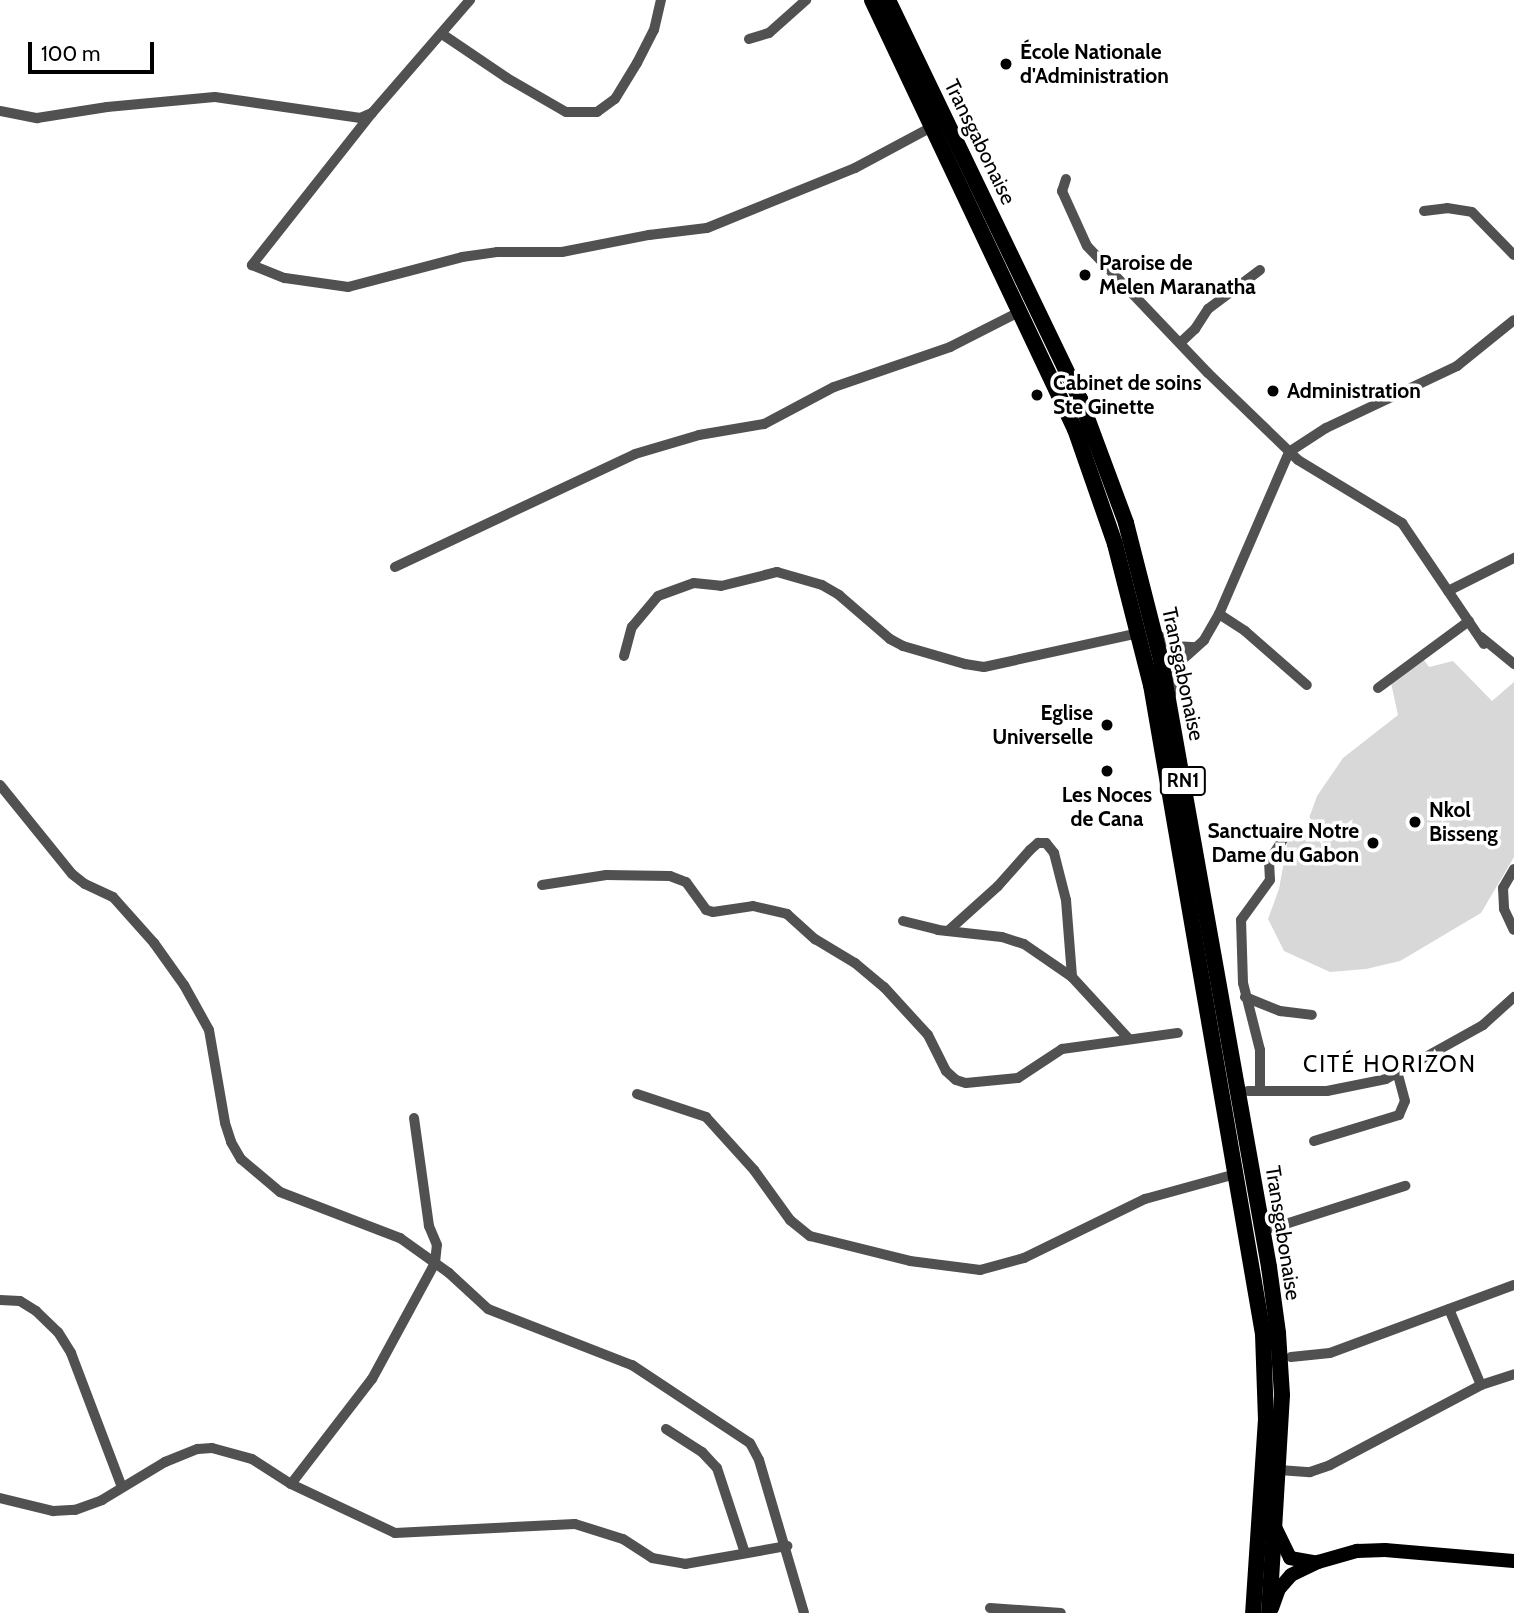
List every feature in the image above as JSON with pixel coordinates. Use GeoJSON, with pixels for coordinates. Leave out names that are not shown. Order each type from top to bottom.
{"type":"FeatureCollection","features":[{"type":"Feature","properties":{"kind":"highway","name":"Transgabonaise"},"geometry":{"type":"LineString","coordinates":[[872,0],[930,128],[1065,405],[1096,485],[1170,705],[1273,1295],[1282,1395],[1270,1613]]}},
{"type":"Feature","properties":{"kind":"highway","name":"Transgabonaise"},"geometry":{"type":"LineString","coordinates":[[888,0],[1080,399],[1126,523],[1147,633],[1163,752],[1258,1297],[1266,1390],[1253,1613]]}},
{"type":"Feature","properties":{"kind":"main road"},"geometry":{"type":"LineString","coordinates":[[1275,1525],[1282,1548],[1290,1558],[1303,1563],[1318,1562]]}},
{"type":"Feature","properties":{"kind":"main road"},"geometry":{"type":"LineString","coordinates":[[1270,1613],[1285,1581],[1297,1571],[1357,1551],[1385,1549],[1514,1560]]}},
{"type":"Feature","properties":{"kind":"street"},"geometry":{"type":"LineString","coordinates":[[470,0],[372,113],[252,265],[285,278],[348,287],[462,257],[497,252],[562,252],[649,235],[707,228],[855,168],[930,128]]}},
{"type":"Feature","properties":{"kind":"street"},"geometry":{"type":"LineString","coordinates":[[442,34],[508,78],[566,111],[597,112],[615,99],[637,63],[654,30],[661,0]]}},
{"type":"Feature","properties":{"kind":"street"},"geometry":{"type":"LineString","coordinates":[[749,39],[769,33],[806,0]]}},
{"type":"Feature","properties":{"kind":"street"},"geometry":{"type":"LineString","coordinates":[[0,111],[37,118],[107,107],[215,97],[347,117],[359,118],[372,113]]}},
{"type":"Feature","properties":{"kind":"street"},"geometry":{"type":"LineString","coordinates":[[1066,178],[1062,191],[1087,246],[1289,452],[1402,523],[1482,641],[1486,639],[1514,664]]}},
{"type":"Feature","properties":{"kind":"street"},"geometry":{"type":"LineString","coordinates":[[1424,211],[1447,208],[1472,212],[1514,255]]}},
{"type":"Feature","properties":{"kind":"street"},"geometry":{"type":"LineString","coordinates":[[1180,343],[1195,329],[1208,309],[1260,270]]}},
{"type":"Feature","properties":{"kind":"street"},"geometry":{"type":"LineString","coordinates":[[395,567],[635,454],[668,442],[764,424],[834,387],[950,347],[1021,311]]}},
{"type":"Feature","properties":{"kind":"street"},"geometry":{"type":"LineString","coordinates":[[1170,705],[1177,670],[1219,614],[1289,452],[1326,428],[1457,366],[1514,320]]}},
{"type":"Feature","properties":{"kind":"street"},"geometry":{"type":"LineString","coordinates":[[1448,591],[1514,558]]}},
{"type":"Feature","properties":{"kind":"street"},"geometry":{"type":"LineString","coordinates":[[624,656],[632,628],[658,596],[694,583],[721,586],[777,572],[822,584],[903,646],[965,664],[984,667],[1147,633],[1174,646],[1196,647]]}},
{"type":"Feature","properties":{"kind":"street"},"geometry":{"type":"LineString","coordinates":[[1219,614],[1245,631],[1307,685]]}},
{"type":"Feature","properties":{"kind":"street"},"geometry":{"type":"LineString","coordinates":[[1378,688],[1469,621]]}},
{"type":"Feature","properties":{"kind":"street"},"geometry":{"type":"LineString","coordinates":[[0,785],[72,874],[113,897],[154,943],[184,985],[209,1030],[225,1123],[231,1143],[241,1159],[280,1192],[400,1238],[435,1263],[488,1309],[632,1365],[750,1443],[760,1460],[787,1546],[804,1613]]}},
{"type":"Feature","properties":{"kind":"street"},"geometry":{"type":"LineString","coordinates":[[1289,830],[1269,861],[1270,880],[1241,920],[1245,997],[1261,1050],[1254,1090],[1308,1092],[1350,1088],[1398,1074],[1483,1025],[1514,997]]}},
{"type":"Feature","properties":{"kind":"street"},"geometry":{"type":"LineString","coordinates":[[948,932],[998,886],[1030,850],[1038,843],[1046,843],[1054,853],[1066,900],[1072,977]]}},
{"type":"Feature","properties":{"kind":"street"},"geometry":{"type":"LineString","coordinates":[[1514,869],[1503,888],[1504,909],[1514,930]]}},
{"type":"Feature","properties":{"kind":"street"},"geometry":{"type":"LineString","coordinates":[[542,885],[606,875],[670,876],[686,882],[706,910],[753,906],[788,914],[815,939],[855,963],[884,987],[928,1035],[946,1071],[956,1080],[966,1083],[1018,1078],[1062,1049],[1178,1032]]}},
{"type":"Feature","properties":{"kind":"street"},"geometry":{"type":"LineString","coordinates":[[903,921],[948,932],[1002,937],[1024,944],[1072,977],[1129,1039]]}},
{"type":"Feature","properties":{"kind":"street"},"geometry":{"type":"LineString","coordinates":[[1245,997],[1280,1011],[1312,1015]]}},
{"type":"Feature","properties":{"kind":"street"},"geometry":{"type":"LineString","coordinates":[[1314,1140],[1399,1115],[1405,1101],[1398,1074]]}},
{"type":"Feature","properties":{"kind":"street"},"geometry":{"type":"LineString","coordinates":[[637,1094],[706,1117],[754,1170],[790,1220],[810,1236],[921,1263],[980,1270],[1013,1261],[1145,1199],[1236,1174]]}},
{"type":"Feature","properties":{"kind":"street"},"geometry":{"type":"LineString","coordinates":[[291,1484],[372,1379],[435,1263],[437,1245],[429,1226],[414,1118]]}},
{"type":"Feature","properties":{"kind":"street"},"geometry":{"type":"LineString","coordinates":[[1273,1227],[1405,1186]]}},
{"type":"Feature","properties":{"kind":"street"},"geometry":{"type":"LineString","coordinates":[[1291,1357],[1330,1353],[1514,1285]]}},
{"type":"Feature","properties":{"kind":"street"},"geometry":{"type":"LineString","coordinates":[[0,1300],[20,1301],[36,1311],[58,1332],[71,1353],[122,1487]]}},
{"type":"Feature","properties":{"kind":"street"},"geometry":{"type":"LineString","coordinates":[[1449,1309],[1481,1385]]}},
{"type":"Feature","properties":{"kind":"street"},"geometry":{"type":"LineString","coordinates":[[1279,1470],[1310,1472],[1331,1465],[1481,1385],[1514,1374]]}},
{"type":"Feature","properties":{"kind":"street"},"geometry":{"type":"LineString","coordinates":[[666,1429],[702,1452],[717,1468],[745,1553]]}},
{"type":"Feature","properties":{"kind":"street"},"geometry":{"type":"LineString","coordinates":[[0,1499],[52,1511],[75,1510],[102,1500],[183,1454],[212,1448],[252,1459],[291,1484],[378,1528],[395,1533],[575,1524],[623,1539],[652,1558],[685,1563],[787,1546]]}},
{"type":"Feature","properties":{"kind":"street"},"geometry":{"type":"LineString","coordinates":[[990,1608],[1061,1613]]}},
{"type":"Feature","properties":{"kind":"shaded area"},"geometry":{"type":"Polygon","coordinates":[[[1424,660],[1429,667],[1453,661],[1492,701],[1514,682],[1514,857],[1481,913],[1400,961],[1366,969],[1330,972],[1284,951],[1268,919],[1279,889],[1288,839],[1304,832],[1317,796],[1343,758],[1398,715],[1391,683],[1424,660]]]}},
{"type":"Feature","properties":{"kind":"place","name":"École Nationale d'Administration"},"geometry":{"type":"Point","coordinates":[1006,64]}},
{"type":"Feature","properties":{"kind":"place","name":"Paroise de Melen Maranatha"},"geometry":{"type":"Point","coordinates":[1085,275]}},
{"type":"Feature","properties":{"kind":"place","name":"Administration"},"geometry":{"type":"Point","coordinates":[1273,391]}},
{"type":"Feature","properties":{"kind":"place","name":"Cabinet de soins Ste Ginette"},"geometry":{"type":"Point","coordinates":[1037,395]}},
{"type":"Feature","properties":{"kind":"place","name":"Eglise Universelle"},"geometry":{"type":"Point","coordinates":[1107,725]}},
{"type":"Feature","properties":{"kind":"place","name":"Les Noces de Cana"},"geometry":{"type":"Point","coordinates":[1107,771]}},
{"type":"Feature","properties":{"kind":"place","name":"Nkol Bisseng"},"geometry":{"type":"Point","coordinates":[1415,822]}},
{"type":"Feature","properties":{"kind":"place","name":"Sanctuaire Notre Dame du Gabon"},"geometry":{"type":"Point","coordinates":[1373,843]}},
{"type":"Feature","properties":{"kind":"district","name":"CITÉ HORIZON"},"geometry":{"type":"Point","coordinates":[1390,1064]}}]}
